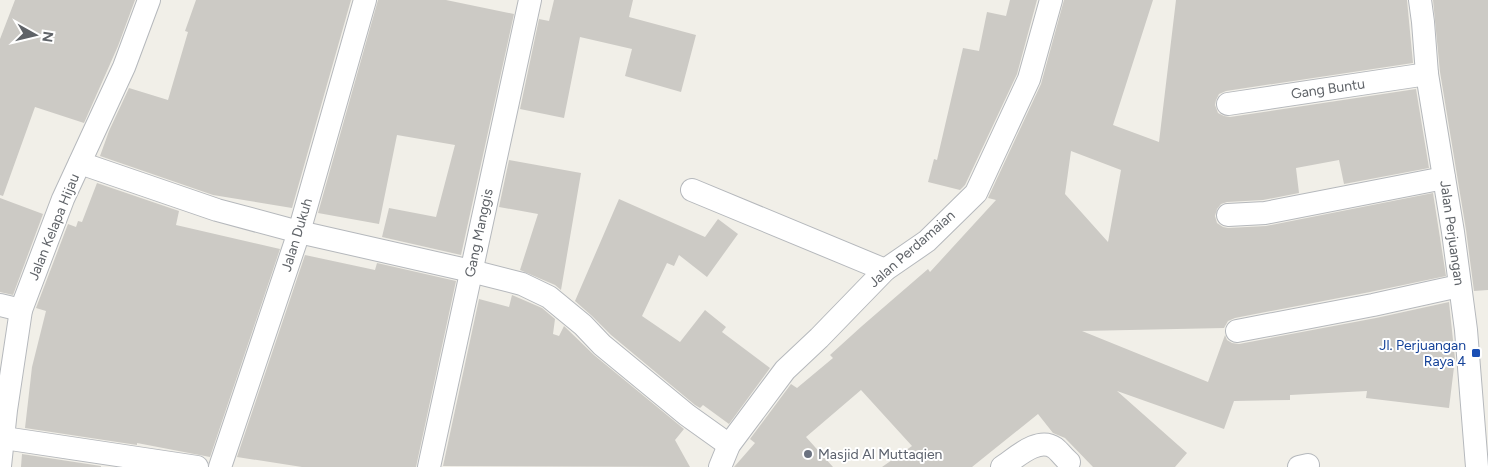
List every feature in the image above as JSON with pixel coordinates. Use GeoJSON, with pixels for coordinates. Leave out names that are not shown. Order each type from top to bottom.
{"type":"FeatureCollection","features":[{"type":"Feature","properties":{"kind":"street","name":"Jalan Kelapa Hijau"},"geometry":{"type":"LineString","coordinates":[[0,466],[6,410],[10,307],[63,199],[124,67],[149,0]]}},
{"type":"Feature","properties":{"kind":"street","name":"Jalan Dukuh"},"geometry":{"type":"LineString","coordinates":[[220,467],[299,232],[365,0]]}},
{"type":"Feature","properties":{"kind":"street","name":"Gang Manggis"},"geometry":{"type":"LineString","coordinates":[[429,467],[530,0]]}},
{"type":"Feature","properties":{"kind":"street","name":"Jalan Perdamaian"},"geometry":{"type":"LineString","coordinates":[[720,467],[729,445],[785,370],[885,270],[927,241],[976,193],[1029,79],[1050,0]]}},
{"type":"Feature","properties":{"kind":"street","name":"Jalan Perjuangan"},"geometry":{"type":"LineString","coordinates":[[1420,0],[1427,74],[1453,232],[1459,286],[1479,364],[1477,467]]}},
{"type":"Feature","properties":{"kind":"street","name":"Gang Buntu"},"geometry":{"type":"LineString","coordinates":[[1228,104],[1427,74]]}},
{"type":"Feature","properties":{"kind":"street"},"geometry":{"type":"LineString","coordinates":[[80,163],[217,210],[299,232],[522,284],[549,297],[583,325],[602,345],[680,409],[729,445]]}},
{"type":"Feature","properties":{"kind":"street"},"geometry":{"type":"LineString","coordinates":[[1228,215],[1265,213],[1444,178]]}},
{"type":"Feature","properties":{"kind":"street"},"geometry":{"type":"LineString","coordinates":[[692,190],[885,270]]}},
{"type":"Feature","properties":{"kind":"street"},"geometry":{"type":"LineString","coordinates":[[1237,331],[1373,305],[1459,286]]}},
{"type":"Feature","properties":{"kind":"street"},"geometry":{"type":"LineString","coordinates":[[4,438],[197,467]]}},
{"type":"Feature","properties":{"kind":"street"},"geometry":{"type":"LineString","coordinates":[[1002,467],[1035,446],[1042,444],[1054,448],[1069,462]]}},
{"type":"Feature","properties":{"kind":"building"},"geometry":{"type":"Polygon","coordinates":[[[15,0],[135,0],[118,46],[84,123],[35,107],[3,196],[0,195],[0,39],[15,0]]]}},
{"type":"Feature","properties":{"kind":"building"},"geometry":{"type":"Polygon","coordinates":[[[196,0],[351,0],[292,208],[213,195],[100,156],[109,131],[129,88],[168,100],[188,32],[185,31],[196,0]]]}},
{"type":"Feature","properties":{"kind":"building"},"geometry":{"type":"Polygon","coordinates":[[[378,0],[446,0],[514,14],[461,255],[382,237],[389,208],[436,217],[455,145],[397,135],[379,224],[318,213],[378,0]]]}},
{"type":"Feature","properties":{"kind":"building"},"geometry":{"type":"Polygon","coordinates":[[[554,0],[633,0],[629,17],[696,35],[681,92],[625,76],[632,49],[580,37],[564,118],[520,109],[539,19],[549,21],[554,0]]]}},
{"type":"Feature","properties":{"kind":"building"},"geometry":{"type":"Polygon","coordinates":[[[1010,0],[1037,0],[1017,74],[965,185],[960,190],[928,182],[934,159],[937,160],[963,48],[979,51],[987,12],[1006,16],[1010,0]]]}},
{"type":"Feature","properties":{"kind":"building"},"geometry":{"type":"Polygon","coordinates":[[[1064,0],[1153,0],[1113,125],[1159,142],[1176,0],[1407,0],[1413,63],[1226,91],[1219,94],[1215,105],[1218,113],[1230,117],[1416,89],[1429,168],[1344,184],[1339,160],[1296,168],[1299,193],[1263,200],[1227,202],[1221,204],[1215,216],[1217,223],[1228,228],[1266,226],[1433,193],[1446,276],[1235,318],[1228,321],[1224,328],[1082,331],[1208,382],[1225,335],[1227,340],[1239,344],[1449,302],[1455,359],[1449,408],[1366,398],[1367,391],[1290,395],[1290,400],[1234,401],[1224,429],[1117,391],[1187,453],[1175,467],[1093,467],[1065,438],[1053,433],[1038,414],[972,467],[882,467],[912,446],[861,390],[806,437],[833,467],[734,467],[755,443],[750,439],[791,384],[797,388],[833,358],[830,355],[862,326],[928,269],[930,272],[996,200],[988,198],[1041,84],[1064,0]],[[1071,151],[1065,194],[1108,242],[1121,170],[1071,151]]]}},
{"type":"Feature","properties":{"kind":"building"},"geometry":{"type":"Polygon","coordinates":[[[1433,0],[1488,0],[1488,290],[1474,291],[1440,72],[1433,0]]]}},
{"type":"Feature","properties":{"kind":"building"},"geometry":{"type":"Polygon","coordinates":[[[509,160],[581,173],[561,290],[555,285],[520,270],[538,214],[499,207],[509,160]]]}},
{"type":"Feature","properties":{"kind":"building"},"geometry":{"type":"Polygon","coordinates":[[[97,183],[179,211],[176,225],[280,249],[210,457],[137,443],[137,445],[25,428],[32,367],[46,311],[36,308],[68,224],[76,227],[78,221],[82,222],[97,183]]]}},
{"type":"Feature","properties":{"kind":"building"},"geometry":{"type":"Polygon","coordinates":[[[0,198],[43,214],[13,295],[0,292],[0,198]]]}},
{"type":"Feature","properties":{"kind":"building"},"geometry":{"type":"Polygon","coordinates":[[[619,199],[705,237],[718,219],[738,234],[707,277],[679,255],[674,266],[667,263],[642,316],[680,342],[705,310],[726,327],[722,332],[770,368],[729,424],[703,405],[700,408],[695,405],[611,335],[575,301],[619,199]]]}},
{"type":"Feature","properties":{"kind":"building"},"geometry":{"type":"Polygon","coordinates":[[[305,255],[375,270],[377,263],[456,281],[416,467],[302,467],[237,457],[305,255]]]}},
{"type":"Feature","properties":{"kind":"building"},"geometry":{"type":"Polygon","coordinates":[[[512,295],[542,308],[555,319],[553,334],[559,336],[564,326],[594,355],[684,429],[675,440],[690,467],[443,466],[479,299],[509,307],[512,295]]]}},
{"type":"Feature","properties":{"kind":"building"},"geometry":{"type":"Polygon","coordinates":[[[22,454],[101,466],[101,467],[21,467],[22,454]]]}},
{"type":"Feature","properties":{"kind":"place","name":"Jl. Perjuangan Raya 4"},"geometry":{"type":"Point","coordinates":[1476,353]}},
{"type":"Feature","properties":{"kind":"place","name":"Masjid Al Muttaqien"},"geometry":{"type":"Point","coordinates":[808,454]}}]}
